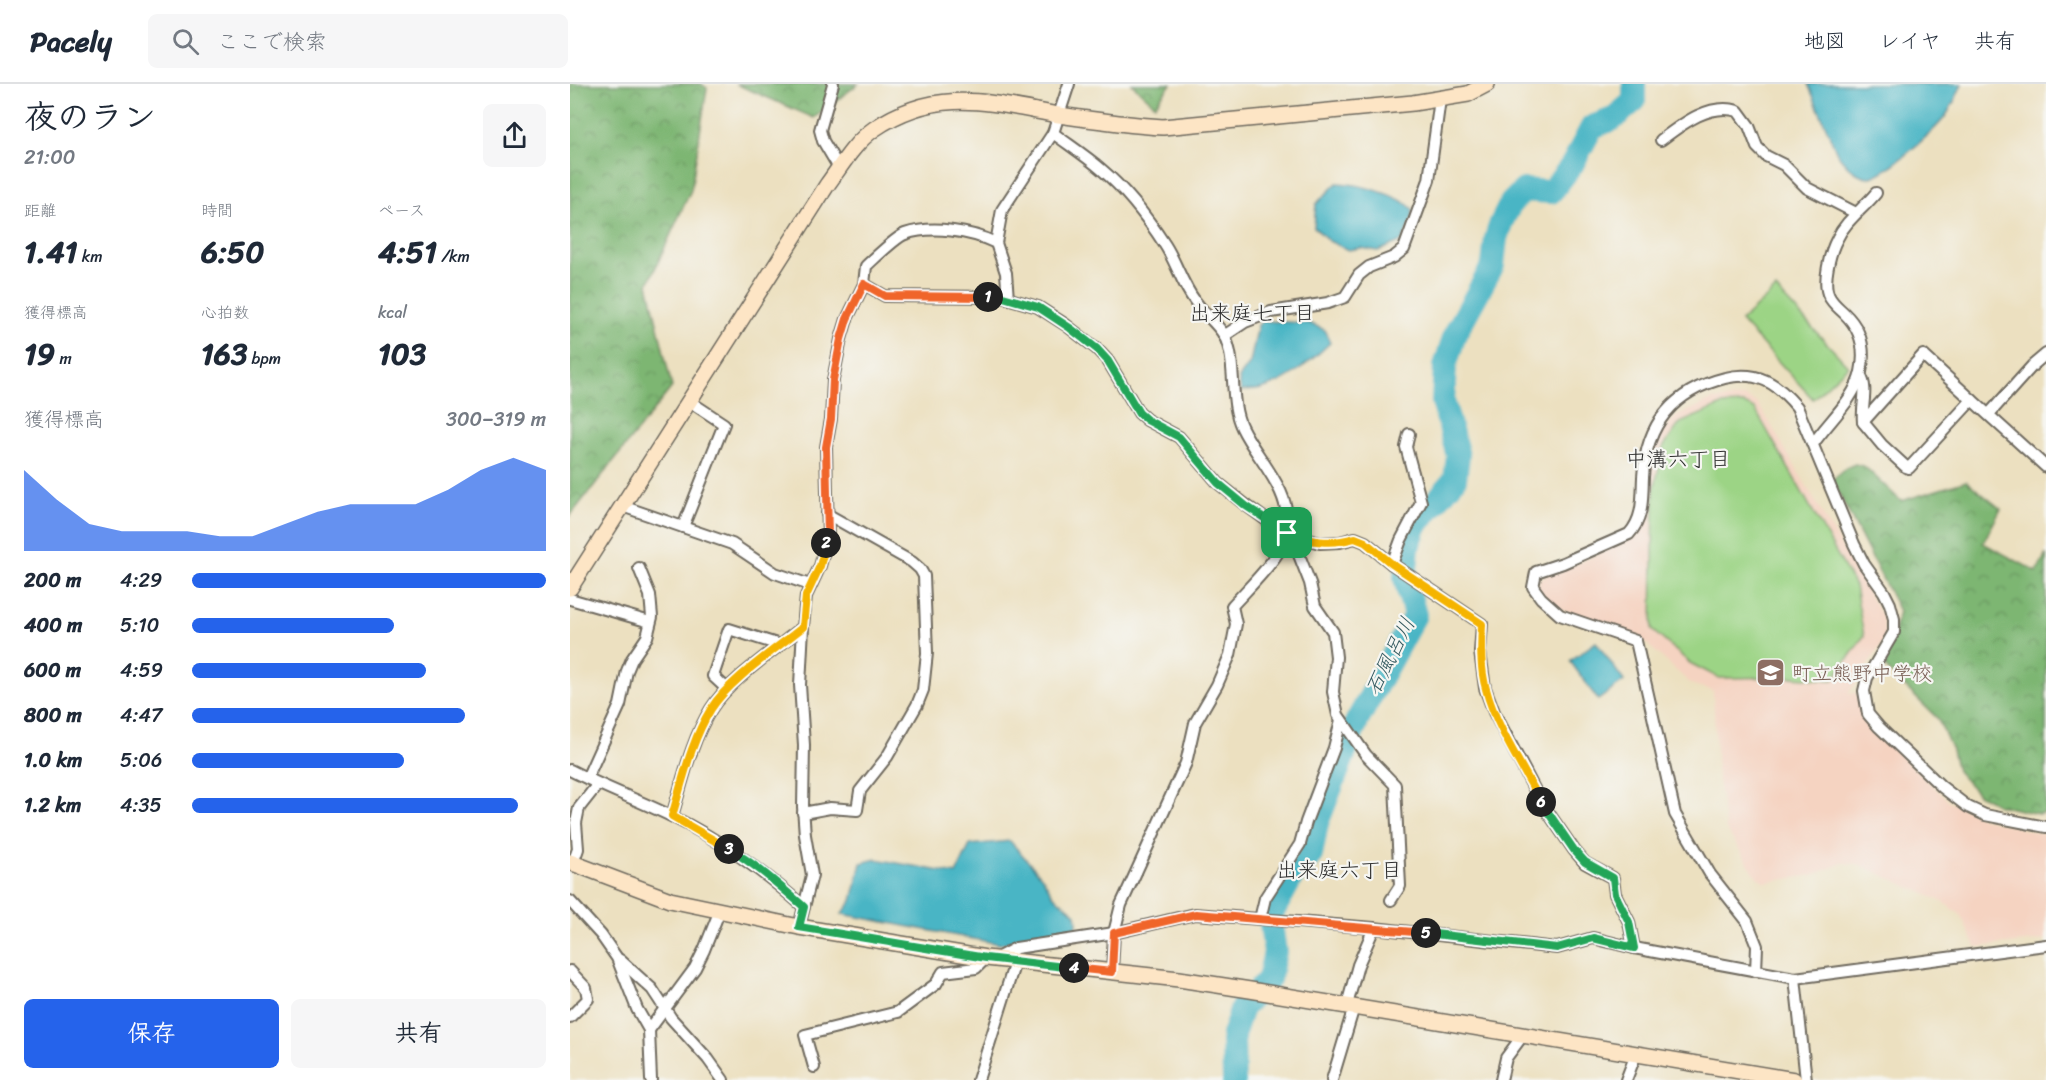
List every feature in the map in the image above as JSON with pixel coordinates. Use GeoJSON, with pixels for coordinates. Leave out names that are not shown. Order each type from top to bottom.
{"type":"FeatureCollection","features":[{"type":"Feature","properties":{"kind":"street"},"geometry":{"type":"LineString","coordinates":[[833,84],[820,130],[823,141],[839,168]]}},
{"type":"Feature","properties":{"kind":"street"},"geometry":{"type":"LineString","coordinates":[[1008,299],[1006,273],[996,243],[1002,210],[1053,134],[1068,84]]}},
{"type":"Feature","properties":{"kind":"street"},"geometry":{"type":"LineString","coordinates":[[570,588],[839,168],[857,144],[872,130],[895,117],[916,108],[940,102],[963,100],[989,102],[1131,125],[1163,127],[1413,104],[1468,94],[1487,84]]}},
{"type":"Feature","properties":{"kind":"street"},"geometry":{"type":"LineString","coordinates":[[1224,336],[1245,322],[1271,312],[1328,303],[1345,297],[1359,275],[1369,267],[1394,257],[1404,249],[1429,180],[1440,99]]}},
{"type":"Feature","properties":{"kind":"street"},"geometry":{"type":"LineString","coordinates":[[1661,140],[1693,118],[1724,109],[1738,111],[1749,126],[1757,147],[1766,156],[1784,165],[1808,188],[1856,213]]}},
{"type":"Feature","properties":{"kind":"street"},"geometry":{"type":"LineString","coordinates":[[1053,134],[1101,169],[1144,215],[1170,253],[1194,299],[1224,336],[1231,360],[1235,413],[1277,484],[1288,518],[1287,533],[1278,552],[1232,606],[1236,624],[1230,656],[1217,685],[1195,723],[1186,763],[1125,896],[1114,933],[1112,972]]}},
{"type":"Feature","properties":{"kind":"street"},"geometry":{"type":"LineString","coordinates":[[1813,444],[1855,388],[1860,375],[1863,347],[1859,330],[1828,295],[1826,276],[1836,240],[1856,213],[1876,194]]}},
{"type":"Feature","properties":{"kind":"street"},"geometry":{"type":"LineString","coordinates":[[799,927],[812,875],[803,813],[804,745],[800,686],[803,627],[806,596],[820,566],[828,537],[826,447],[831,419],[833,380],[841,339],[847,319],[864,284],[866,266],[903,234],[939,229],[980,236],[996,243]]}},
{"type":"Feature","properties":{"kind":"street"},"geometry":{"type":"LineString","coordinates":[[864,284],[885,296],[1003,297],[1038,307],[1097,349],[1108,361],[1139,413],[1147,420],[1179,437],[1218,483],[1246,506],[1287,533],[1299,537],[1320,543],[1340,542],[1355,538],[1365,542],[1421,584],[1482,624],[1480,652],[1485,688],[1494,712],[1541,802],[1574,850],[1585,862],[1613,878],[1615,894],[1629,922],[1634,948]]}},
{"type":"Feature","properties":{"kind":"street"},"geometry":{"type":"LineString","coordinates":[[1989,414],[2032,365],[2046,354]]}},
{"type":"Feature","properties":{"kind":"street"},"geometry":{"type":"LineString","coordinates":[[1863,422],[1923,355],[2046,467]]}},
{"type":"Feature","properties":{"kind":"street"},"geometry":{"type":"LineString","coordinates":[[1860,375],[1864,381],[1865,391],[1863,422],[1882,445],[1909,468],[1972,400]]}},
{"type":"Feature","properties":{"kind":"street"},"geometry":{"type":"LineString","coordinates":[[1756,971],[1757,946],[1747,921],[1710,874],[1676,814],[1636,641],[1560,615],[1541,598],[1533,585],[1536,572],[1563,563],[1629,534],[1636,526],[1641,514],[1643,471],[1648,448],[1658,421],[1666,410],[1711,382],[1738,376],[1759,378],[1783,390],[1797,407],[1854,544],[1864,564],[1884,592],[1894,619],[1894,632],[1867,678],[1864,691],[1868,714],[1942,787],[1968,807],[1985,815],[2046,827]]}},
{"type":"Feature","properties":{"kind":"street"},"geometry":{"type":"LineString","coordinates":[[684,527],[724,424],[689,401]]}},
{"type":"Feature","properties":{"kind":"street"},"geometry":{"type":"LineString","coordinates":[[1394,565],[1401,540],[1421,502],[1406,447],[1409,434]]}},
{"type":"Feature","properties":{"kind":"street"},"geometry":{"type":"LineString","coordinates":[[622,506],[732,544],[775,573],[810,585]]}},
{"type":"Feature","properties":{"kind":"street"},"geometry":{"type":"LineString","coordinates":[[803,813],[830,808],[857,810],[860,791],[887,757],[917,705],[923,690],[927,653],[924,576],[920,569],[912,562],[827,514]]}},
{"type":"Feature","properties":{"kind":"street"},"geometry":{"type":"LineString","coordinates":[[1299,537],[1299,555],[1310,583],[1315,606],[1333,632],[1336,657],[1333,692],[1338,715],[1366,755],[1395,785],[1400,886],[1391,900]]}},
{"type":"Feature","properties":{"kind":"street"},"geometry":{"type":"LineString","coordinates":[[586,778],[620,705],[632,659],[647,637],[651,622],[650,595],[639,568]]}},
{"type":"Feature","properties":{"kind":"street"},"geometry":{"type":"LineString","coordinates":[[570,599],[651,622]]}},
{"type":"Feature","properties":{"kind":"street"},"geometry":{"type":"LineString","coordinates":[[672,816],[695,741],[711,708],[727,689],[803,627]]}},
{"type":"Feature","properties":{"kind":"street"},"geometry":{"type":"LineString","coordinates":[[727,689],[713,676],[729,629],[780,645]]}},
{"type":"Feature","properties":{"kind":"street"},"geometry":{"type":"LineString","coordinates":[[1267,920],[1265,898],[1300,844],[1306,822],[1344,724]]}},
{"type":"Feature","properties":{"kind":"street"},"geometry":{"type":"LineString","coordinates":[[570,770],[672,816],[745,858],[804,907]]}},
{"type":"Feature","properties":{"kind":"street"},"geometry":{"type":"LineString","coordinates":[[598,783],[579,808],[576,823],[578,849],[571,863],[670,900],[799,927],[991,959],[1179,979],[1267,992],[1794,1080]]}},
{"type":"Feature","properties":{"kind":"street"},"geometry":{"type":"LineString","coordinates":[[570,902],[601,935],[617,958],[637,1009],[649,1030],[651,1080]]}},
{"type":"Feature","properties":{"kind":"street"},"geometry":{"type":"LineString","coordinates":[[649,1030],[695,968],[720,910]]}},
{"type":"Feature","properties":{"kind":"street"},"geometry":{"type":"LineString","coordinates":[[814,1067],[805,1035],[898,1012],[936,984],[943,972],[976,968],[1016,948],[1114,933],[1196,914],[1374,928],[1557,948],[1593,938],[1634,948],[1795,978],[2046,945]]}},
{"type":"Feature","properties":{"kind":"street"},"geometry":{"type":"LineString","coordinates":[[1332,1080],[1358,965],[1374,928]]}},
{"type":"Feature","properties":{"kind":"street"},"geometry":{"type":"LineString","coordinates":[[617,958],[652,989],[665,1009],[723,1080]]}},
{"type":"Feature","properties":{"kind":"street"},"geometry":{"type":"LineString","coordinates":[[978,1080],[1015,962]]}},
{"type":"Feature","properties":{"kind":"street"},"geometry":{"type":"LineString","coordinates":[[570,971],[586,988],[588,999],[570,1017]]}},
{"type":"Feature","properties":{"kind":"street"},"geometry":{"type":"LineString","coordinates":[[1795,978],[1806,1080]]}},
{"type":"Feature","properties":{"kind":"street"},"geometry":{"type":"LineString","coordinates":[[1502,1080],[1506,1058],[1523,1035]]}},
{"type":"Feature","properties":{"kind":"street"},"geometry":{"type":"LineString","coordinates":[[1626,1080],[1636,1054]]}},
{"type":"Feature","properties":{"kind":"shaded area","name":"町立熊野中学校"},"geometry":{"type":"Polygon","coordinates":[[[1746,397],[1757,403],[1767,418],[1883,618],[1885,639],[1848,694],[1856,693],[1866,723],[1949,801],[1985,819],[2046,835],[2046,940],[1976,947],[1960,914],[1943,902],[1858,864],[1843,863],[1813,875],[1765,882],[1757,877],[1726,829],[1717,773],[1713,691],[1691,684],[1647,644],[1640,642],[1626,631],[1560,609],[1541,594],[1538,584],[1540,579],[1548,573],[1576,564],[1638,535],[1650,455],[1663,429],[1677,416],[1712,400],[1746,397]]]}},
{"type":"Feature","properties":{"kind":"green space"},"geometry":{"type":"Polygon","coordinates":[[[570,84],[701,84],[707,88],[691,190],[648,284],[672,387],[570,516],[570,84]]]}},
{"type":"Feature","properties":{"kind":"green space"},"geometry":{"type":"Polygon","coordinates":[[[736,84],[858,84],[814,118],[736,84]]]}},
{"type":"Feature","properties":{"kind":"green space"},"geometry":{"type":"Polygon","coordinates":[[[1132,84],[1171,84],[1155,105],[1132,84]]]}},
{"type":"Feature","properties":{"kind":"green space"},"geometry":{"type":"Polygon","coordinates":[[[1776,289],[1848,366],[1813,399],[1741,321],[1776,289]]]}},
{"type":"Feature","properties":{"kind":"green space"},"geometry":{"type":"Polygon","coordinates":[[[1744,404],[1755,409],[1855,586],[1864,636],[1833,680],[1792,677],[1719,678],[1690,663],[1652,630],[1654,491],[1663,447],[1680,423],[1722,405],[1744,404]]]}},
{"type":"Feature","properties":{"kind":"green space"},"geometry":{"type":"Polygon","coordinates":[[[1855,464],[1865,467],[1901,501],[1966,481],[2001,509],[1983,543],[2037,572],[2046,554],[2046,813],[2038,814],[1998,805],[1978,794],[1957,771],[1952,750],[1938,719],[1885,667],[1899,611],[1832,480],[1846,468],[1855,464]]]}},
{"type":"Feature","properties":{"kind":"water"},"geometry":{"type":"Polygon","coordinates":[[[1808,84],[1962,84],[1948,113],[1931,132],[1886,169],[1869,177],[1855,172],[1837,153],[1808,84]]]}},
{"type":"Feature","properties":{"kind":"water"},"geometry":{"type":"Polygon","coordinates":[[[1337,183],[1377,191],[1413,209],[1412,219],[1402,241],[1378,251],[1361,248],[1348,250],[1329,241],[1314,227],[1316,204],[1337,183]]]}},
{"type":"Feature","properties":{"kind":"water"},"geometry":{"type":"Polygon","coordinates":[[[1264,321],[1309,323],[1325,330],[1330,343],[1308,363],[1273,385],[1241,391],[1239,378],[1250,363],[1258,325],[1264,321]]]}},
{"type":"Feature","properties":{"kind":"water"},"geometry":{"type":"Polygon","coordinates":[[[1596,642],[1624,681],[1598,700],[1570,661],[1596,642]]]}},
{"type":"Feature","properties":{"kind":"water"},"geometry":{"type":"Polygon","coordinates":[[[1010,841],[1042,877],[1053,895],[1076,914],[1075,930],[1000,944],[842,914],[852,901],[861,863],[876,859],[956,874],[970,845],[1010,841]]]}},
{"type":"Feature","properties":{"kind":"waterway","name":"石風呂川"},"geometry":{"type":"LineString","coordinates":[[1234,1080],[1233,1035],[1242,1008],[1269,979],[1275,952],[1270,917],[1292,877],[1311,855],[1317,823],[1357,721],[1415,615],[1405,578],[1408,547],[1416,525],[1455,479],[1458,456],[1443,401],[1445,366],[1455,334],[1493,265],[1496,238],[1511,203],[1524,190],[1551,192],[1572,165],[1592,127],[1613,119],[1634,101],[1634,84]]}},
{"type":"Feature","properties":{"kind":"place","name":"町立熊野中学校"},"geometry":{"type":"Point","coordinates":[1771,673]}},
{"type":"Feature","properties":{"kind":"district","name":"出来庭七丁目"},"geometry":{"type":"Point","coordinates":[1252,313]}},
{"type":"Feature","properties":{"kind":"district","name":"中溝六丁目"},"geometry":{"type":"Point","coordinates":[1678,459]}},
{"type":"Feature","properties":{"kind":"district","name":"出来庭六丁目"},"geometry":{"type":"Point","coordinates":[1339,870]}},
{"type":"Feature","properties":{"kind":"route"},"geometry":{"type":"LineString","coordinates":[[864,284],[885,296],[1003,297],[1038,307],[1097,349],[1108,361],[1139,413],[1147,420],[1179,437],[1218,483],[1246,506],[1287,533],[1320,543],[1340,542],[1355,538],[1365,542],[1392,564],[1482,624],[1480,652],[1485,688],[1494,712],[1541,802],[1574,850],[1585,862],[1613,878],[1615,894],[1629,922],[1634,948],[1593,938],[1557,948],[1374,928],[1196,914],[1114,933],[1112,972],[1015,962],[799,927],[804,907],[773,879],[745,858],[672,816],[695,741],[711,708],[727,689],[803,627],[806,596],[820,566],[828,537],[826,447],[831,419],[833,380],[847,319],[864,284]]}}]}
